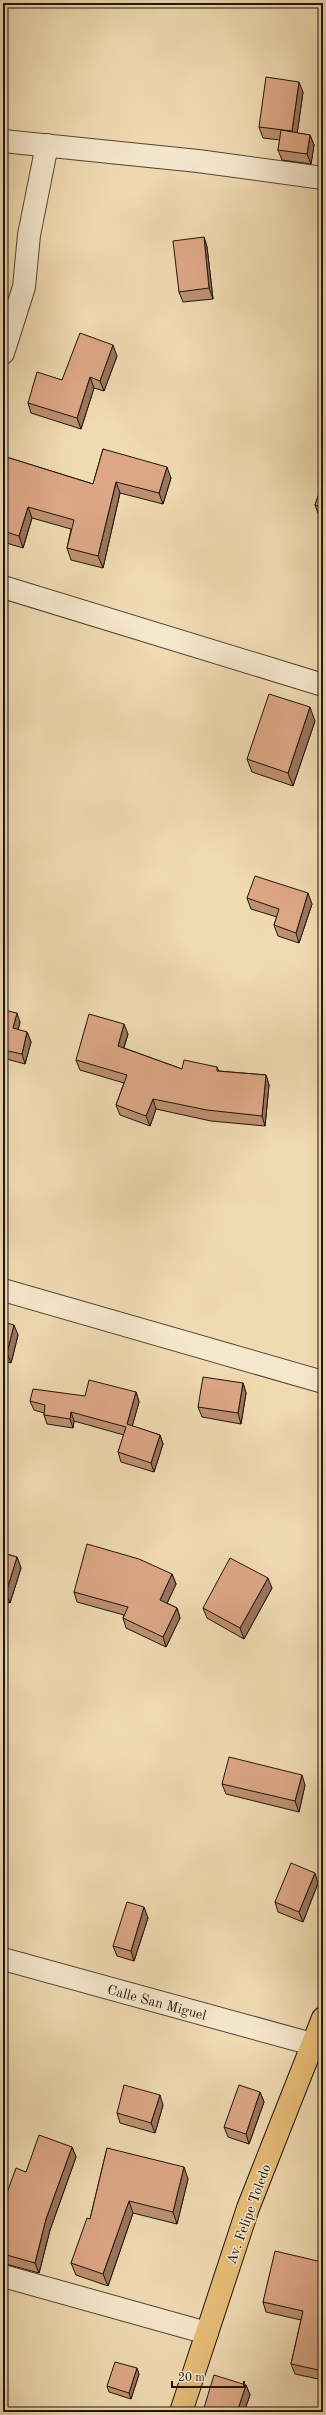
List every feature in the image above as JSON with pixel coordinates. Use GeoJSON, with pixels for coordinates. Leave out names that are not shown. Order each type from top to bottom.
{"type":"FeatureCollection","features":[{"type":"Feature","properties":{"kind":"main road","name":"Av. Felipe Toledo"},"geometry":{"type":"LineString","coordinates":[[181,2412],[248,2208],[323,2018]]}},
{"type":"Feature","properties":{"kind":"street"},"geometry":{"type":"LineString","coordinates":[[3,141],[198,160],[323,178]]}},
{"type":"Feature","properties":{"kind":"street"},"geometry":{"type":"LineString","coordinates":[[3,353],[24,288],[29,236],[47,145]]}},
{"type":"Feature","properties":{"kind":"street"},"geometry":{"type":"LineString","coordinates":[[3,587],[323,685]]}},
{"type":"Feature","properties":{"kind":"street"},"geometry":{"type":"LineString","coordinates":[[3,1290],[323,1382]]}},
{"type":"Feature","properties":{"kind":"street","name":"Calle San Miguel"},"geometry":{"type":"LineString","coordinates":[[3,1959],[312,2044]]}},
{"type":"Feature","properties":{"kind":"street"},"geometry":{"type":"LineString","coordinates":[[3,2276],[207,2332]]}},
{"type":"Feature","properties":{"kind":"building"},"geometry":{"type":"Polygon","coordinates":[[[266,77],[299,82],[292,131],[259,127],[266,77]]]}},
{"type":"Feature","properties":{"kind":"building"},"geometry":{"type":"Polygon","coordinates":[[[281,130],[310,135],[307,154],[278,150],[281,130]]]}},
{"type":"Feature","properties":{"kind":"building"},"geometry":{"type":"Polygon","coordinates":[[[204,237],[209,288],[179,292],[173,241],[204,237]]]}},
{"type":"Feature","properties":{"kind":"building"},"geometry":{"type":"Polygon","coordinates":[[[80,333],[113,345],[100,381],[90,377],[77,418],[28,403],[37,372],[62,380],[80,333]]]}},
{"type":"Feature","properties":{"kind":"building"},"geometry":{"type":"Polygon","coordinates":[[[103,449],[167,467],[159,493],[116,482],[98,556],[67,548],[74,520],[28,507],[19,536],[3,531],[3,456],[93,484],[103,449]]]}},
{"type":"Feature","properties":{"kind":"building"},"geometry":{"type":"Polygon","coordinates":[[[323,482],[323,508],[315,505],[323,482]]]}},
{"type":"Feature","properties":{"kind":"building"},"geometry":{"type":"Polygon","coordinates":[[[269,694],[310,707],[288,773],[247,759],[269,694]]]}},
{"type":"Feature","properties":{"kind":"building"},"geometry":{"type":"Polygon","coordinates":[[[255,876],[308,893],[296,933],[274,925],[279,909],[247,898],[255,876]]]}},
{"type":"Feature","properties":{"kind":"building"},"geometry":{"type":"Polygon","coordinates":[[[3,1010],[17,1013],[13,1028],[27,1032],[22,1054],[3,1050],[3,1010]]]}},
{"type":"Feature","properties":{"kind":"building"},"geometry":{"type":"Polygon","coordinates":[[[89,1014],[124,1024],[118,1046],[182,1069],[184,1060],[217,1067],[217,1071],[266,1075],[262,1116],[207,1110],[153,1099],[146,1116],[116,1105],[127,1075],[76,1060],[89,1014]]]}},
{"type":"Feature","properties":{"kind":"building"},"geometry":{"type":"Polygon","coordinates":[[[3,1322],[14,1325],[7,1353],[3,1352],[3,1322]]]}},
{"type":"Feature","properties":{"kind":"building"},"geometry":{"type":"Polygon","coordinates":[[[203,1377],[243,1383],[238,1413],[198,1407],[203,1377]]]}},
{"type":"Feature","properties":{"kind":"building"},"geometry":{"type":"Polygon","coordinates":[[[89,1380],[136,1392],[127,1424],[160,1435],[151,1463],[118,1452],[126,1427],[71,1412],[70,1419],[44,1415],[45,1405],[30,1401],[33,1389],[85,1396],[89,1380]]]}},
{"type":"Feature","properties":{"kind":"building"},"geometry":{"type":"Polygon","coordinates":[[[87,1544],[139,1559],[172,1574],[160,1600],[177,1608],[163,1637],[123,1618],[128,1607],[74,1592],[87,1544]]]}},
{"type":"Feature","properties":{"kind":"building"},"geometry":{"type":"Polygon","coordinates":[[[3,1553],[17,1557],[6,1593],[3,1592],[3,1553]]]}},
{"type":"Feature","properties":{"kind":"building"},"geometry":{"type":"Polygon","coordinates":[[[230,1558],[268,1578],[240,1628],[203,1608],[230,1558]]]}},
{"type":"Feature","properties":{"kind":"building"},"geometry":{"type":"Polygon","coordinates":[[[229,1757],[302,1775],[295,1801],[222,1784],[229,1757]]]}},
{"type":"Feature","properties":{"kind":"building"},"geometry":{"type":"Polygon","coordinates":[[[291,1863],[315,1873],[299,1912],[275,1902],[291,1863]]]}},
{"type":"Feature","properties":{"kind":"building"},"geometry":{"type":"Polygon","coordinates":[[[127,1902],[144,1907],[131,1951],[113,1946],[127,1902]]]}},
{"type":"Feature","properties":{"kind":"building"},"geometry":{"type":"Polygon","coordinates":[[[124,2085],[160,2095],[151,2123],[117,2113],[124,2085]]]}},
{"type":"Feature","properties":{"kind":"building"},"geometry":{"type":"Polygon","coordinates":[[[239,2085],[260,2092],[246,2134],[224,2127],[239,2085]]]}},
{"type":"Feature","properties":{"kind":"building"},"geometry":{"type":"Polygon","coordinates":[[[39,2135],[72,2147],[46,2219],[35,2263],[3,2254],[3,2200],[4,2201],[16,2168],[26,2172],[39,2135]]]}},
{"type":"Feature","properties":{"kind":"building"},"geometry":{"type":"Polygon","coordinates":[[[107,2148],[184,2167],[173,2212],[129,2201],[103,2274],[71,2263],[87,2218],[90,2219],[107,2148]]]}},
{"type":"Feature","properties":{"kind":"building"},"geometry":{"type":"Polygon","coordinates":[[[275,2251],[322,2262],[323,2371],[291,2364],[303,2311],[263,2302],[275,2251]]]}},
{"type":"Feature","properties":{"kind":"building"},"geometry":{"type":"Polygon","coordinates":[[[115,2362],[137,2368],[129,2393],[107,2386],[115,2362]]]}},
{"type":"Feature","properties":{"kind":"building"},"geometry":{"type":"Polygon","coordinates":[[[214,2375],[246,2385],[237,2412],[217,2412],[204,2408],[214,2375]]]}}]}
